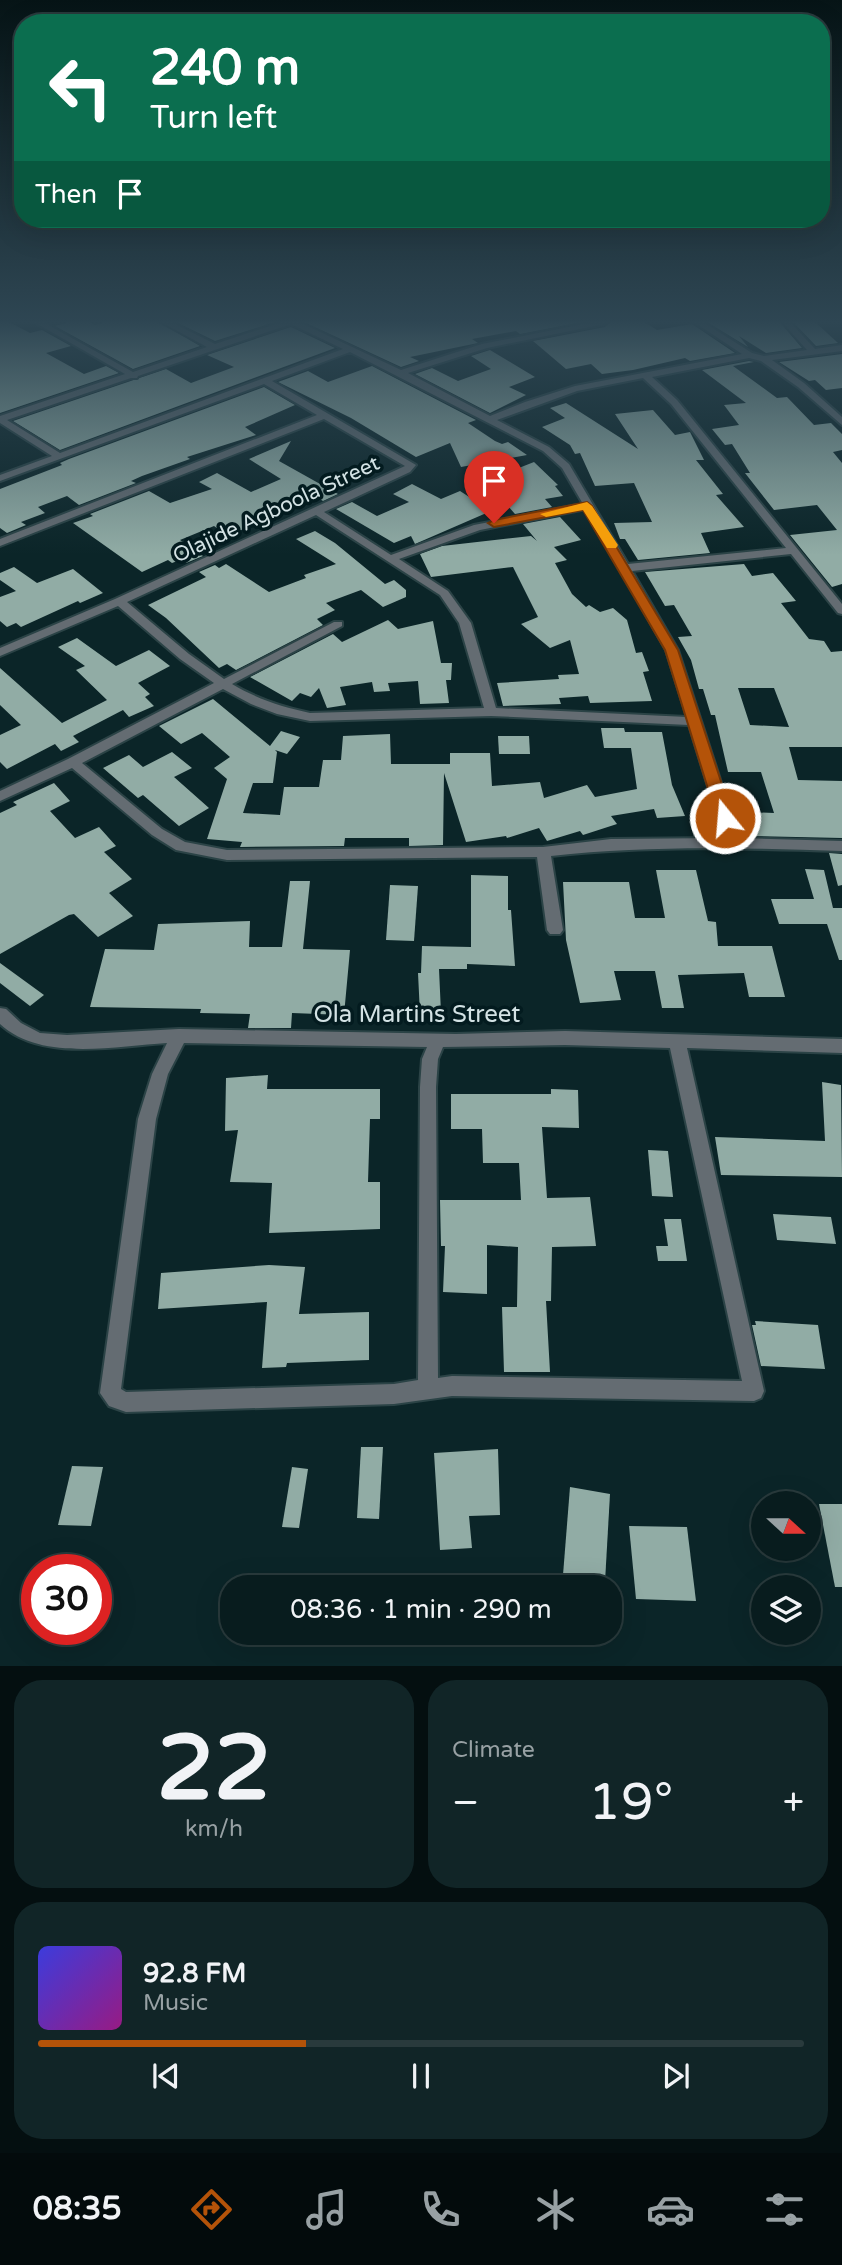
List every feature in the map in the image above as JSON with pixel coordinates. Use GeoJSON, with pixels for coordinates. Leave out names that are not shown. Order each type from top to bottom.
{"type":"FeatureCollection","features":[{"type":"Feature","properties":{"kind":"street"},"geometry":{"type":"LineString","coordinates":[[59,456],[0,419],[60,400]]}},
{"type":"Feature","properties":{"kind":"street"},"geometry":{"type":"LineString","coordinates":[[0,478],[216,400]]}},
{"type":"Feature","properties":{"kind":"street","name":"Olajide Agboola Street"},"geometry":{"type":"LineString","coordinates":[[0,652],[316,512],[407,470],[411,465],[297,400]]}},
{"type":"Feature","properties":{"kind":"street"},"geometry":{"type":"LineString","coordinates":[[451,400],[558,458],[566,466],[671,650],[733,843]]}},
{"type":"Feature","properties":{"kind":"street"},"geometry":{"type":"LineString","coordinates":[[489,420],[541,400]]}},
{"type":"Feature","properties":{"kind":"street"},"geometry":{"type":"LineString","coordinates":[[672,400],[842,611]]}},
{"type":"Feature","properties":{"kind":"street"},"geometry":{"type":"LineString","coordinates":[[817,400],[842,422]]}},
{"type":"Feature","properties":{"kind":"street"},"geometry":{"type":"LineString","coordinates":[[1,542],[325,415]]}},
{"type":"Feature","properties":{"kind":"street"},"geometry":{"type":"LineString","coordinates":[[392,558],[478,527],[587,506]]}},
{"type":"Feature","properties":{"kind":"street"},"geometry":{"type":"LineString","coordinates":[[316,512],[435,586],[457,608],[465,623],[491,712]]}},
{"type":"Feature","properties":{"kind":"street"},"geometry":{"type":"LineString","coordinates":[[625,568],[793,551]]}},
{"type":"Feature","properties":{"kind":"street"},"geometry":{"type":"LineString","coordinates":[[119,601],[219,684],[272,709],[310,717],[491,712],[695,721]]}},
{"type":"Feature","properties":{"kind":"street"},"geometry":{"type":"LineString","coordinates":[[0,796],[73,762],[338,624]]}},
{"type":"Feature","properties":{"kind":"street"},"geometry":{"type":"LineString","coordinates":[[73,762],[158,832],[181,846],[205,852],[254,856],[542,852],[611,844],[842,846]]}},
{"type":"Feature","properties":{"kind":"street"},"geometry":{"type":"LineString","coordinates":[[542,852],[555,930]]}},
{"type":"Feature","properties":{"kind":"street","name":"Ola Martins Street"},"geometry":{"type":"LineString","coordinates":[[0,1014],[15,1028],[38,1040],[67,1042],[179,1036],[438,1040],[565,1038],[842,1046]]}},
{"type":"Feature","properties":{"kind":"street"},"geometry":{"type":"LineString","coordinates":[[179,1036],[160,1074],[147,1119],[110,1393],[116,1399],[126,1402],[394,1394],[452,1386],[754,1391],[677,1042]]}},
{"type":"Feature","properties":{"kind":"street"},"geometry":{"type":"LineString","coordinates":[[428,1390],[428,1087],[430,1059],[438,1040]]}},
{"type":"Feature","properties":{"kind":"building"},"geometry":{"type":"Polygon","coordinates":[[[0,400],[39,400],[0,413],[0,400]]]}},
{"type":"Feature","properties":{"kind":"building"},"geometry":{"type":"Polygon","coordinates":[[[76,400],[195,400],[60,450],[13,421],[76,400]]]}},
{"type":"Feature","properties":{"kind":"building"},"geometry":{"type":"Polygon","coordinates":[[[229,400],[286,400],[295,405],[245,427],[256,435],[187,457],[190,459],[142,476],[131,481],[136,483],[79,505],[67,496],[38,507],[45,513],[21,522],[26,525],[7,533],[0,528],[0,489],[62,465],[60,463],[229,400]]]}},
{"type":"Feature","properties":{"kind":"building"},"geometry":{"type":"Polygon","coordinates":[[[314,400],[437,400],[476,420],[468,423],[495,441],[502,444],[508,442],[527,455],[461,467],[450,443],[416,457],[351,418],[314,400]]]}},
{"type":"Feature","properties":{"kind":"building"},"geometry":{"type":"Polygon","coordinates":[[[465,400],[517,400],[490,413],[465,400]]]}},
{"type":"Feature","properties":{"kind":"building"},"geometry":{"type":"Polygon","coordinates":[[[742,400],[790,400],[814,425],[831,423],[842,434],[842,450],[833,452],[842,463],[842,584],[832,587],[790,535],[837,530],[817,505],[774,510],[745,473],[750,473],[732,444],[725,445],[712,429],[739,425],[724,405],[746,403],[742,400]]]}},
{"type":"Feature","properties":{"kind":"building"},"geometry":{"type":"Polygon","coordinates":[[[566,403],[638,449],[615,414],[653,410],[675,435],[690,432],[704,460],[696,460],[723,494],[716,495],[744,527],[701,533],[710,553],[638,560],[625,539],[620,539],[614,523],[652,522],[634,483],[595,486],[580,453],[575,454],[570,445],[542,427],[565,418],[550,408],[566,403]]]}},
{"type":"Feature","properties":{"kind":"building"},"geometry":{"type":"Polygon","coordinates":[[[291,441],[279,461],[338,494],[323,501],[315,496],[228,536],[214,526],[180,540],[203,556],[186,563],[180,560],[172,563],[168,560],[142,572],[73,523],[149,491],[170,503],[212,489],[199,482],[217,473],[251,492],[281,479],[249,459],[291,441]]]}},
{"type":"Feature","properties":{"kind":"building"},"geometry":{"type":"Polygon","coordinates":[[[534,462],[558,485],[555,486],[563,496],[545,499],[552,507],[515,514],[486,481],[534,462]]]}},
{"type":"Feature","properties":{"kind":"building"},"geometry":{"type":"Polygon","coordinates":[[[412,484],[441,499],[460,491],[491,511],[415,544],[411,536],[394,543],[336,509],[352,502],[377,516],[409,502],[393,494],[412,484]]]}},
{"type":"Feature","properties":{"kind":"building"},"geometry":{"type":"Polygon","coordinates":[[[560,517],[581,540],[554,547],[567,560],[555,563],[572,594],[586,607],[589,605],[600,612],[613,608],[627,620],[636,653],[642,652],[649,671],[643,672],[652,701],[590,703],[588,696],[559,698],[561,704],[503,706],[497,683],[559,679],[558,675],[579,674],[570,640],[550,648],[521,624],[538,617],[513,567],[431,577],[420,554],[442,546],[531,536],[537,541],[523,524],[560,517]]]}},
{"type":"Feature","properties":{"kind":"building"},"geometry":{"type":"Polygon","coordinates":[[[315,531],[335,543],[385,584],[394,580],[406,590],[406,597],[383,607],[361,590],[326,603],[335,610],[317,619],[323,625],[236,670],[227,664],[219,668],[166,618],[148,605],[206,577],[199,572],[215,565],[219,568],[226,564],[269,592],[306,578],[304,575],[336,564],[296,539],[315,531]]]}},
{"type":"Feature","properties":{"kind":"building"},"geometry":{"type":"Polygon","coordinates":[[[744,564],[752,576],[773,573],[796,601],[781,603],[809,639],[824,641],[831,652],[842,651],[842,747],[789,747],[798,780],[842,781],[842,838],[750,836],[746,812],[774,813],[761,772],[728,772],[715,715],[711,715],[703,689],[699,689],[691,660],[678,637],[692,636],[674,605],[665,606],[645,572],[744,564]],[[738,688],[750,725],[789,727],[774,688],[738,688]]]}},
{"type":"Feature","properties":{"kind":"building"},"geometry":{"type":"Polygon","coordinates":[[[14,567],[37,583],[73,569],[103,593],[80,603],[78,601],[21,627],[16,623],[7,627],[0,621],[0,597],[16,591],[0,580],[0,573],[14,567]]]}},
{"type":"Feature","properties":{"kind":"building"},"geometry":{"type":"Polygon","coordinates":[[[388,620],[398,629],[433,621],[441,663],[452,663],[451,680],[446,680],[449,703],[420,704],[418,681],[388,683],[390,691],[374,692],[372,682],[340,687],[346,705],[327,708],[319,688],[311,697],[300,693],[292,701],[250,677],[333,634],[342,642],[388,620]]]}},
{"type":"Feature","properties":{"kind":"building"},"geometry":{"type":"Polygon","coordinates":[[[77,638],[116,666],[149,650],[170,666],[138,683],[150,694],[145,697],[154,706],[129,717],[123,710],[73,736],[79,742],[61,751],[55,744],[7,769],[0,762],[0,735],[21,725],[0,705],[0,668],[62,723],[107,700],[76,670],[85,666],[58,647],[77,638]]]}},
{"type":"Feature","properties":{"kind":"building"},"geometry":{"type":"Polygon","coordinates":[[[213,699],[270,746],[281,731],[300,737],[287,754],[275,750],[277,752],[273,783],[253,783],[243,813],[280,815],[284,787],[319,787],[323,760],[341,760],[343,736],[390,734],[391,764],[450,764],[450,753],[490,753],[492,786],[540,782],[544,798],[587,785],[595,797],[637,789],[631,748],[604,748],[601,728],[624,728],[625,732],[662,732],[672,785],[685,816],[657,818],[654,809],[611,816],[617,824],[583,835],[580,831],[547,841],[539,828],[507,838],[466,842],[444,773],[443,845],[409,846],[409,838],[345,838],[344,846],[240,847],[242,842],[207,839],[227,779],[214,768],[230,757],[202,733],[181,744],[159,726],[213,699]]]}},
{"type":"Feature","properties":{"kind":"building"},"geometry":{"type":"Polygon","coordinates":[[[498,736],[529,736],[530,754],[499,754],[498,736]]]}},
{"type":"Feature","properties":{"kind":"building"},"geometry":{"type":"Polygon","coordinates":[[[172,752],[192,768],[174,777],[209,808],[179,826],[143,795],[138,798],[103,768],[129,755],[143,767],[172,752]]]}},
{"type":"Feature","properties":{"kind":"building"},"geometry":{"type":"Polygon","coordinates":[[[54,783],[70,801],[50,811],[75,838],[99,827],[116,846],[104,852],[132,879],[109,893],[133,916],[98,937],[74,914],[69,915],[0,954],[0,813],[17,805],[13,802],[54,783]]]}},
{"type":"Feature","properties":{"kind":"building"},"geometry":{"type":"Polygon","coordinates":[[[829,853],[842,854],[842,885],[838,886],[829,853]]]}},
{"type":"Feature","properties":{"kind":"building"},"geometry":{"type":"Polygon","coordinates":[[[805,869],[824,870],[833,908],[842,908],[842,960],[839,960],[827,924],[779,924],[771,899],[814,899],[805,869]]]}},
{"type":"Feature","properties":{"kind":"building"},"geometry":{"type":"Polygon","coordinates":[[[656,870],[696,870],[708,921],[716,922],[718,946],[772,946],[785,997],[749,997],[744,973],[678,975],[684,1008],[662,1008],[655,971],[614,971],[621,1000],[580,1003],[566,940],[563,882],[629,882],[635,918],[665,918],[656,870]]]}},
{"type":"Feature","properties":{"kind":"building"},"geometry":{"type":"Polygon","coordinates":[[[471,875],[508,876],[508,910],[511,910],[515,966],[467,964],[467,969],[439,969],[441,1013],[420,1014],[418,973],[421,973],[422,946],[471,947],[471,875]]]}},
{"type":"Feature","properties":{"kind":"building"},"geometry":{"type":"Polygon","coordinates":[[[290,881],[310,881],[303,949],[350,950],[344,1015],[292,1013],[291,1028],[248,1028],[250,1014],[200,1013],[201,1009],[90,1007],[105,949],[154,950],[158,924],[250,921],[249,947],[282,947],[290,881]]]}},
{"type":"Feature","properties":{"kind":"building"},"geometry":{"type":"Polygon","coordinates":[[[390,885],[418,886],[414,941],[386,940],[390,885]]]}},
{"type":"Feature","properties":{"kind":"building"},"geometry":{"type":"Polygon","coordinates":[[[0,963],[44,995],[30,1006],[0,983],[0,963]]]}},
{"type":"Feature","properties":{"kind":"building"},"geometry":{"type":"Polygon","coordinates":[[[268,1075],[267,1089],[380,1089],[380,1119],[370,1119],[368,1182],[380,1182],[380,1229],[269,1233],[272,1183],[230,1182],[238,1130],[225,1131],[226,1078],[268,1075]]]}},
{"type":"Feature","properties":{"kind":"building"},"geometry":{"type":"Polygon","coordinates":[[[822,1082],[841,1085],[842,1177],[721,1175],[715,1137],[825,1141],[822,1082]]]}},
{"type":"Feature","properties":{"kind":"building"},"geometry":{"type":"Polygon","coordinates":[[[551,1089],[578,1090],[579,1128],[542,1127],[547,1198],[590,1197],[596,1246],[552,1247],[551,1301],[546,1301],[550,1372],[504,1372],[502,1307],[517,1307],[518,1247],[487,1245],[487,1294],[443,1292],[445,1246],[441,1246],[440,1200],[521,1200],[519,1163],[483,1163],[482,1129],[451,1129],[451,1094],[551,1094],[551,1089]]]}},
{"type":"Feature","properties":{"kind":"building"},"geometry":{"type":"Polygon","coordinates":[[[648,1150],[668,1151],[673,1197],[652,1196],[648,1150]]]}},
{"type":"Feature","properties":{"kind":"building"},"geometry":{"type":"Polygon","coordinates":[[[773,1214],[831,1217],[836,1244],[777,1240],[773,1214]]]}},
{"type":"Feature","properties":{"kind":"building"},"geometry":{"type":"Polygon","coordinates":[[[664,1219],[681,1219],[687,1261],[658,1261],[656,1246],[668,1246],[664,1219]]]}},
{"type":"Feature","properties":{"kind":"building"},"geometry":{"type":"Polygon","coordinates":[[[269,1265],[305,1267],[299,1314],[369,1312],[369,1360],[287,1363],[286,1367],[262,1368],[267,1302],[158,1309],[161,1273],[269,1265]]]}},
{"type":"Feature","properties":{"kind":"building"},"geometry":{"type":"Polygon","coordinates":[[[755,1321],[818,1325],[825,1369],[761,1366],[752,1325],[756,1325],[755,1321]]]}},
{"type":"Feature","properties":{"kind":"building"},"geometry":{"type":"Polygon","coordinates":[[[361,1447],[383,1447],[379,1519],[357,1518],[361,1447]]]}},
{"type":"Feature","properties":{"kind":"building"},"geometry":{"type":"Polygon","coordinates":[[[498,1449],[500,1515],[469,1516],[472,1548],[440,1550],[434,1453],[498,1449]]]}},
{"type":"Feature","properties":{"kind":"building"},"geometry":{"type":"Polygon","coordinates":[[[72,1466],[103,1467],[91,1526],[58,1525],[72,1466]]]}},
{"type":"Feature","properties":{"kind":"building"},"geometry":{"type":"Polygon","coordinates":[[[292,1467],[308,1469],[299,1528],[282,1527],[292,1467]]]}},
{"type":"Feature","properties":{"kind":"building"},"geometry":{"type":"Polygon","coordinates":[[[570,1487],[610,1494],[605,1575],[563,1575],[570,1487]]]}},
{"type":"Feature","properties":{"kind":"building"},"geometry":{"type":"Polygon","coordinates":[[[821,1504],[842,1504],[842,1587],[835,1587],[821,1504]]]}},
{"type":"Feature","properties":{"kind":"building"},"geometry":{"type":"Polygon","coordinates":[[[629,1526],[687,1527],[696,1601],[636,1599],[629,1526]]]}},
{"type":"Feature","properties":{"kind":"slow traffic"},"geometry":{"type":"LineString","coordinates":[[546,514],[587,506],[611,545]]}},
{"type":"Feature","properties":{"kind":"route"},"geometry":{"type":"LineString","coordinates":[[494,523],[587,506],[671,650],[725,818]]}}]}
